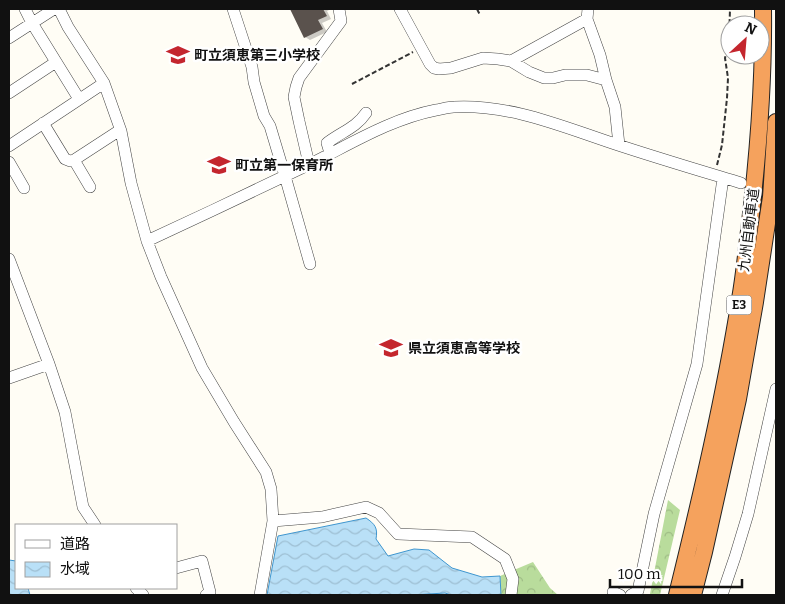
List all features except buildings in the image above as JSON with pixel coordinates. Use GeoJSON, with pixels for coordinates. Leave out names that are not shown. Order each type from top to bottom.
{"type":"FeatureCollection","features":[{"type":"Feature","properties":{"kind":"highway","name":"九州自動車道"},"geometry":{"type":"LineString","coordinates":[[677,595],[722,397],[740,298],[754,192],[762,102],[762,9]]}},
{"type":"Feature","properties":{"kind":"highway","name":"九州自動車道"},"geometry":{"type":"LineString","coordinates":[[693,595],[744,370],[771,197],[776,122]]}},
{"type":"Feature","properties":{"kind":"street"},"geometry":{"type":"LineString","coordinates":[[25,9],[79,99]]}},
{"type":"Feature","properties":{"kind":"street"},"geometry":{"type":"LineString","coordinates":[[9,38],[54,9]]}},
{"type":"Feature","properties":{"kind":"street"},"geometry":{"type":"LineString","coordinates":[[59,9],[68,27],[104,83],[121,131],[131,183],[147,241],[161,277],[202,368],[266,472],[271,489],[273,521],[260,595]]}},
{"type":"Feature","properties":{"kind":"street"},"geometry":{"type":"LineString","coordinates":[[233,9],[252,67],[254,82],[264,116],[270,126],[310,264]]}},
{"type":"Feature","properties":{"kind":"street"},"geometry":{"type":"LineString","coordinates":[[310,164],[294,98],[296,87],[299,78],[341,21],[339,9]]}},
{"type":"Feature","properties":{"kind":"street"},"geometry":{"type":"LineString","coordinates":[[400,9],[434,68],[451,68],[483,58],[511,61],[529,72],[544,78],[587,75],[606,80]]}},
{"type":"Feature","properties":{"kind":"street"},"geometry":{"type":"LineString","coordinates":[[511,61],[588,14],[615,107],[619,145]]}},
{"type":"Feature","properties":{"kind":"street"},"geometry":{"type":"LineString","coordinates":[[9,92],[56,62]]}},
{"type":"Feature","properties":{"kind":"street"},"geometry":{"type":"LineString","coordinates":[[9,146],[104,83]]}},
{"type":"Feature","properties":{"kind":"street"},"geometry":{"type":"LineString","coordinates":[[147,241],[396,122],[422,113],[453,107],[510,111],[539,118],[741,183]]}},
{"type":"Feature","properties":{"kind":"street"},"geometry":{"type":"LineString","coordinates":[[330,153],[327,143],[335,136],[361,121],[366,113]]}},
{"type":"Feature","properties":{"kind":"street"},"geometry":{"type":"LineString","coordinates":[[43,124],[65,159],[70,161],[116,132],[121,131]]}},
{"type":"Feature","properties":{"kind":"street"},"geometry":{"type":"LineString","coordinates":[[74,160],[90,187]]}},
{"type":"Feature","properties":{"kind":"street"},"geometry":{"type":"LineString","coordinates":[[9,162],[24,188]]}},
{"type":"Feature","properties":{"kind":"street"},"geometry":{"type":"LineString","coordinates":[[631,595],[638,591],[654,514],[697,364],[718,176]]}},
{"type":"Feature","properties":{"kind":"street"},"geometry":{"type":"LineString","coordinates":[[9,259],[65,412],[83,507],[93,524]]}},
{"type":"Feature","properties":{"kind":"street"},"geometry":{"type":"LineString","coordinates":[[9,378],[49,364]]}},
{"type":"Feature","properties":{"kind":"street"},"geometry":{"type":"LineString","coordinates":[[722,595],[748,514],[772,424],[776,389]]}},
{"type":"Feature","properties":{"kind":"street"},"geometry":{"type":"LineString","coordinates":[[273,521],[322,517],[366,507],[379,513],[398,534],[472,537],[504,559],[513,578],[511,595]]}},
{"type":"Feature","properties":{"kind":"street"},"geometry":{"type":"LineString","coordinates":[[178,567],[202,561],[210,592],[206,595]]}},
{"type":"Feature","properties":{"kind":"path"},"geometry":{"type":"LineString","coordinates":[[477,9],[480,15]]}},
{"type":"Feature","properties":{"kind":"path"},"geometry":{"type":"LineString","coordinates":[[718,176],[728,78],[725,58],[729,42],[730,9]]}},
{"type":"Feature","properties":{"kind":"path"},"geometry":{"type":"LineString","coordinates":[[352,84],[422,48]]}},
{"type":"Feature","properties":{"kind":"green space"},"geometry":{"type":"Polygon","coordinates":[[[668,500],[680,510],[660,595],[649,595],[650,594],[668,500]]]}},
{"type":"Feature","properties":{"kind":"green space"},"geometry":{"type":"Polygon","coordinates":[[[533,562],[550,588],[558,595],[501,595],[500,576],[533,562]]]}},
{"type":"Feature","properties":{"kind":"water"},"geometry":{"type":"Polygon","coordinates":[[[366,518],[375,527],[377,532],[376,539],[388,556],[414,549],[429,550],[452,568],[482,577],[500,576],[501,595],[451,595],[445,593],[412,595],[267,595],[278,536],[366,518]]]}},
{"type":"Feature","properties":{"kind":"water"},"geometry":{"type":"Polygon","coordinates":[[[9,560],[15,561],[15,589],[28,589],[30,595],[9,595],[9,560]]]}},
{"type":"Feature","properties":{"kind":"place","name":"町立須恵第三小学校"},"geometry":{"type":"Point","coordinates":[178,55]}},
{"type":"Feature","properties":{"kind":"place","name":"町立第一保育所"},"geometry":{"type":"Point","coordinates":[219,165]}},
{"type":"Feature","properties":{"kind":"place","name":"県立須恵高等学校"},"geometry":{"type":"Point","coordinates":[391,348]}}]}
